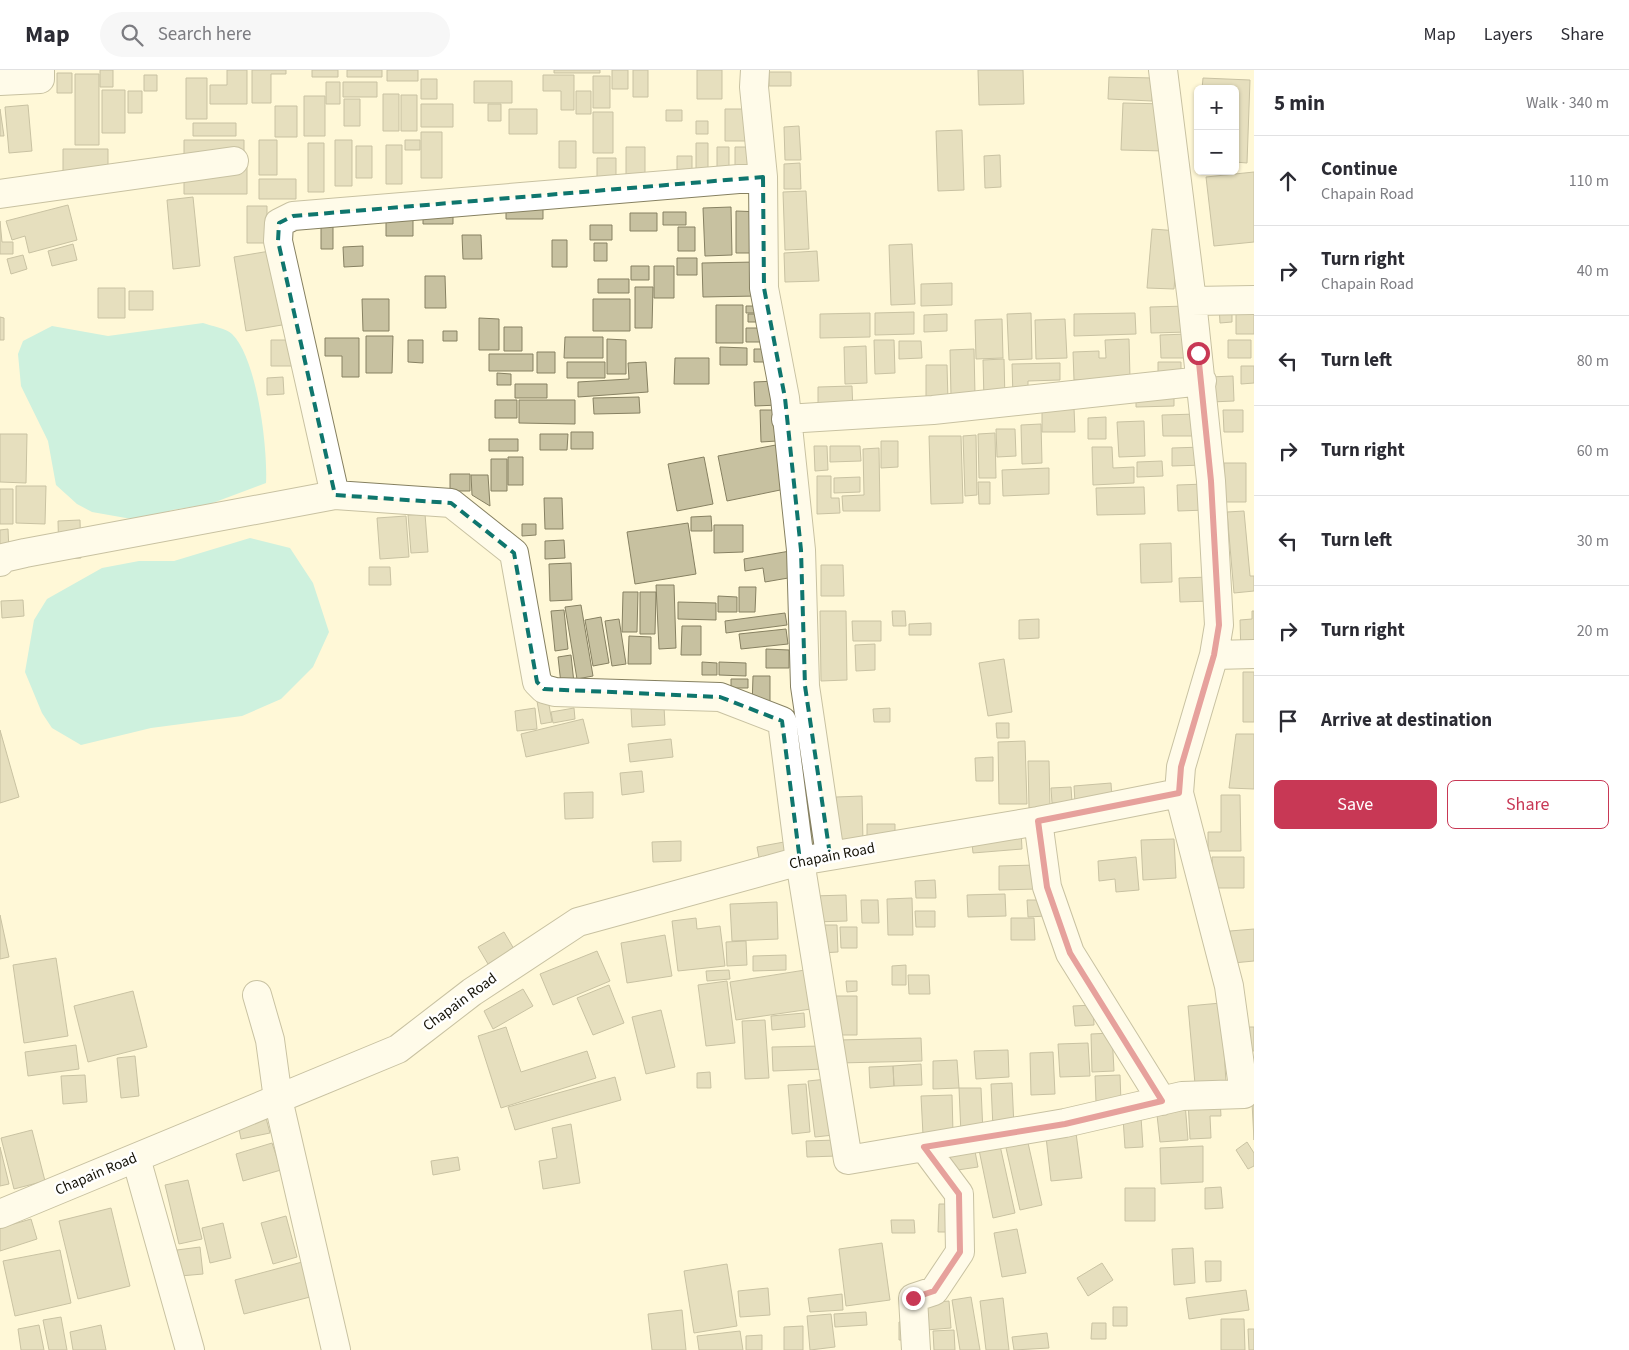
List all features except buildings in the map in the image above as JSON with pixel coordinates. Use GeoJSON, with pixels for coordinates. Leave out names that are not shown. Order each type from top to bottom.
{"type":"FeatureCollection","features":[{"type":"Feature","properties":{"kind":"street"},"geometry":{"type":"LineString","coordinates":[[0,81],[40,79],[40,70]]}},
{"type":"Feature","properties":{"kind":"street"},"geometry":{"type":"LineString","coordinates":[[755,70],[754,87],[763,177],[764,288],[782,375],[800,550],[805,686],[830,855]]}},
{"type":"Feature","properties":{"kind":"street"},"geometry":{"type":"LineString","coordinates":[[0,562],[3,558],[25,553],[335,495],[451,503],[514,553],[537,682],[544,689],[555,692],[720,697],[782,721],[800,861],[848,1160],[1065,1124],[1182,1096],[1244,1094],[1228,986],[1179,793],[1181,767],[1214,655],[1219,625],[1211,481],[1202,381],[1163,70]]}},
{"type":"Feature","properties":{"kind":"street"},"geometry":{"type":"LineString","coordinates":[[0,194],[234,160]]}},
{"type":"Feature","properties":{"kind":"street"},"geometry":{"type":"LineString","coordinates":[[335,495],[278,241],[279,223],[293,216],[763,177]]}},
{"type":"Feature","properties":{"kind":"street"},"geometry":{"type":"LineString","coordinates":[[1192,301],[1254,300]]}},
{"type":"Feature","properties":{"kind":"street"},"geometry":{"type":"LineString","coordinates":[[786,418],[933,410],[1202,381]]}},
{"type":"Feature","properties":{"kind":"street"},"geometry":{"type":"LineString","coordinates":[[1214,655],[1254,654]]}},
{"type":"Feature","properties":{"kind":"street","name":"Chapain Road"},"geometry":{"type":"LineString","coordinates":[[0,1214],[398,1048],[472,992],[578,922],[800,861],[1038,821],[1179,793]]}},
{"type":"Feature","properties":{"kind":"street"},"geometry":{"type":"LineString","coordinates":[[1038,821],[1047,887],[1070,953],[1162,1101]]}},
{"type":"Feature","properties":{"kind":"street"},"geometry":{"type":"LineString","coordinates":[[257,995],[270,1040],[278,1099],[336,1350]]}},
{"type":"Feature","properties":{"kind":"street"},"geometry":{"type":"LineString","coordinates":[[916,1350],[913,1298],[934,1291],[960,1252],[959,1194],[924,1147]]}},
{"type":"Feature","properties":{"kind":"street"},"geometry":{"type":"LineString","coordinates":[[136,1158],[190,1350]]}},
{"type":"Feature","properties":{"kind":"highlighted area"},"geometry":{"type":"Polygon","coordinates":[[[763,177],[764,288],[785,398],[801,550],[805,686],[830,855],[800,861],[782,721],[720,697],[544,689],[537,682],[514,553],[451,503],[335,495],[278,241],[279,223],[293,216],[763,177]]]}},
{"type":"Feature","properties":{"kind":"water"},"geometry":{"type":"Polygon","coordinates":[[[203,323],[232,334],[241,346],[248,362],[263,427],[266,483],[210,504],[172,510],[143,521],[92,512],[77,504],[56,485],[48,441],[21,386],[18,354],[23,341],[52,326],[108,336],[203,323]]]}},
{"type":"Feature","properties":{"kind":"water"},"geometry":{"type":"Polygon","coordinates":[[[250,538],[290,548],[313,583],[329,632],[313,667],[281,699],[242,716],[151,728],[81,745],[52,728],[42,713],[25,672],[34,620],[47,599],[102,568],[139,561],[174,561],[250,538]]]}},
{"type":"Feature","properties":{"kind":"route"},"geometry":{"type":"LineString","coordinates":[[913,1298],[934,1291],[960,1252],[959,1194],[924,1147],[1065,1124],[1162,1101],[1070,953],[1047,887],[1038,821],[1179,793],[1181,767],[1214,655],[1219,625],[1211,481],[1198,353]]}}]}
